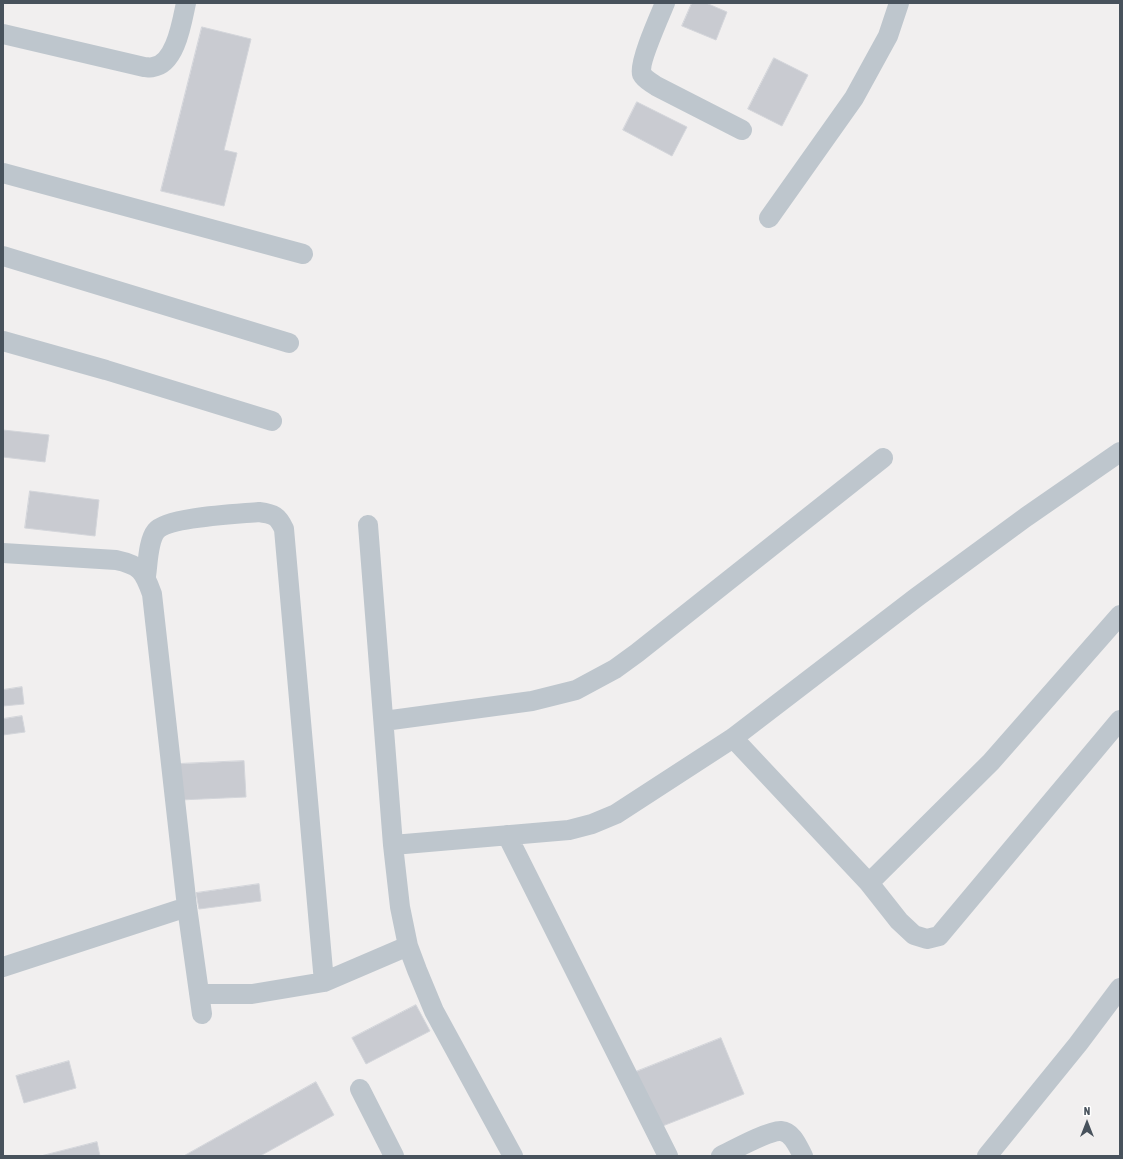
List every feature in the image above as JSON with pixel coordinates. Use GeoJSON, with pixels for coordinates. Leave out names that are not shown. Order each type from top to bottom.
{"type":"FeatureCollection","features":[{"type":"Feature","properties":{"kind":"street"},"geometry":{"type":"LineString","coordinates":[[3,34],[144,67],[154,67],[163,62],[172,53],[178,38],[186,3]]}},
{"type":"Feature","properties":{"kind":"street"},"geometry":{"type":"LineString","coordinates":[[665,3],[642,62],[642,72],[646,79],[656,86],[742,130]]}},
{"type":"Feature","properties":{"kind":"street"},"geometry":{"type":"LineString","coordinates":[[769,218],[854,98],[888,36],[899,3]]}},
{"type":"Feature","properties":{"kind":"street"},"geometry":{"type":"LineString","coordinates":[[3,174],[303,254]]}},
{"type":"Feature","properties":{"kind":"street"},"geometry":{"type":"LineString","coordinates":[[3,256],[289,343]]}},
{"type":"Feature","properties":{"kind":"street"},"geometry":{"type":"LineString","coordinates":[[3,341],[106,370],[272,421]]}},
{"type":"Feature","properties":{"kind":"street"},"geometry":{"type":"LineString","coordinates":[[393,845],[569,830],[592,824],[616,814],[733,738],[917,597],[1120,452]]}},
{"type":"Feature","properties":{"kind":"street"},"geometry":{"type":"LineString","coordinates":[[384,721],[532,701],[576,690],[615,669],[637,653],[883,458]]}},
{"type":"Feature","properties":{"kind":"street"},"geometry":{"type":"LineString","coordinates":[[146,576],[152,538],[157,530],[165,525],[180,520],[259,512],[269,513],[279,519],[284,529],[324,982]]}},
{"type":"Feature","properties":{"kind":"street"},"geometry":{"type":"LineString","coordinates":[[368,525],[376,646],[384,721],[393,845],[400,907],[408,946],[434,1011],[513,1156]]}},
{"type":"Feature","properties":{"kind":"street"},"geometry":{"type":"LineString","coordinates":[[3,553],[116,560],[128,562],[136,566],[146,576],[152,594],[187,907],[202,1014]]}},
{"type":"Feature","properties":{"kind":"street"},"geometry":{"type":"LineString","coordinates":[[869,883],[991,762],[1120,615]]}},
{"type":"Feature","properties":{"kind":"street"},"geometry":{"type":"LineString","coordinates":[[733,738],[869,883],[899,921],[914,935],[927,939],[939,936],[1120,720]]}},
{"type":"Feature","properties":{"kind":"street"},"geometry":{"type":"LineString","coordinates":[[507,835],[668,1156]]}},
{"type":"Feature","properties":{"kind":"street"},"geometry":{"type":"LineString","coordinates":[[3,967],[187,907]]}},
{"type":"Feature","properties":{"kind":"street"},"geometry":{"type":"LineString","coordinates":[[199,994],[252,994],[324,982],[408,946]]}},
{"type":"Feature","properties":{"kind":"street"},"geometry":{"type":"LineString","coordinates":[[987,1156],[1078,1044],[1120,988]]}},
{"type":"Feature","properties":{"kind":"street"},"geometry":{"type":"LineString","coordinates":[[360,1089],[394,1156]]}},
{"type":"Feature","properties":{"kind":"street"},"geometry":{"type":"LineString","coordinates":[[720,1156],[772,1132],[782,1131],[796,1142],[803,1156]]}},
{"type":"Feature","properties":{"kind":"building"},"geometry":{"type":"Polygon","coordinates":[[[692,3],[706,3],[727,12],[716,40],[682,26],[692,3]]]}},
{"type":"Feature","properties":{"kind":"building"},"geometry":{"type":"Polygon","coordinates":[[[202,27],[251,39],[224,150],[237,153],[224,206],[161,191],[202,27]]]}},
{"type":"Feature","properties":{"kind":"building"},"geometry":{"type":"Polygon","coordinates":[[[774,58],[808,75],[782,126],[748,109],[774,58]]]}},
{"type":"Feature","properties":{"kind":"building"},"geometry":{"type":"Polygon","coordinates":[[[637,102],[687,127],[672,156],[623,130],[637,102]]]}},
{"type":"Feature","properties":{"kind":"building"},"geometry":{"type":"Polygon","coordinates":[[[3,430],[49,435],[45,462],[3,457],[3,430]]]}},
{"type":"Feature","properties":{"kind":"building"},"geometry":{"type":"Polygon","coordinates":[[[30,491],[99,500],[95,536],[25,528],[30,491]]]}},
{"type":"Feature","properties":{"kind":"building"},"geometry":{"type":"Polygon","coordinates":[[[22,687],[24,704],[3,706],[3,690],[22,687]]]}},
{"type":"Feature","properties":{"kind":"building"},"geometry":{"type":"Polygon","coordinates":[[[22,716],[25,732],[3,735],[3,719],[22,716]]]}},
{"type":"Feature","properties":{"kind":"building"},"geometry":{"type":"Polygon","coordinates":[[[244,761],[246,797],[180,800],[178,764],[244,761]]]}},
{"type":"Feature","properties":{"kind":"building"},"geometry":{"type":"Polygon","coordinates":[[[259,884],[261,901],[199,909],[196,893],[259,884]]]}},
{"type":"Feature","properties":{"kind":"building"},"geometry":{"type":"Polygon","coordinates":[[[416,1005],[430,1031],[366,1064],[352,1038],[416,1005]]]}},
{"type":"Feature","properties":{"kind":"building"},"geometry":{"type":"Polygon","coordinates":[[[721,1038],[744,1094],[655,1129],[633,1073],[721,1038]]]}},
{"type":"Feature","properties":{"kind":"building"},"geometry":{"type":"Polygon","coordinates":[[[69,1061],[76,1088],[24,1103],[16,1076],[69,1061]]]}},
{"type":"Feature","properties":{"kind":"building"},"geometry":{"type":"Polygon","coordinates":[[[316,1082],[334,1115],[260,1156],[184,1156],[316,1082]]]}},
{"type":"Feature","properties":{"kind":"building"},"geometry":{"type":"Polygon","coordinates":[[[97,1142],[100,1156],[41,1156],[97,1142]]]}}]}
